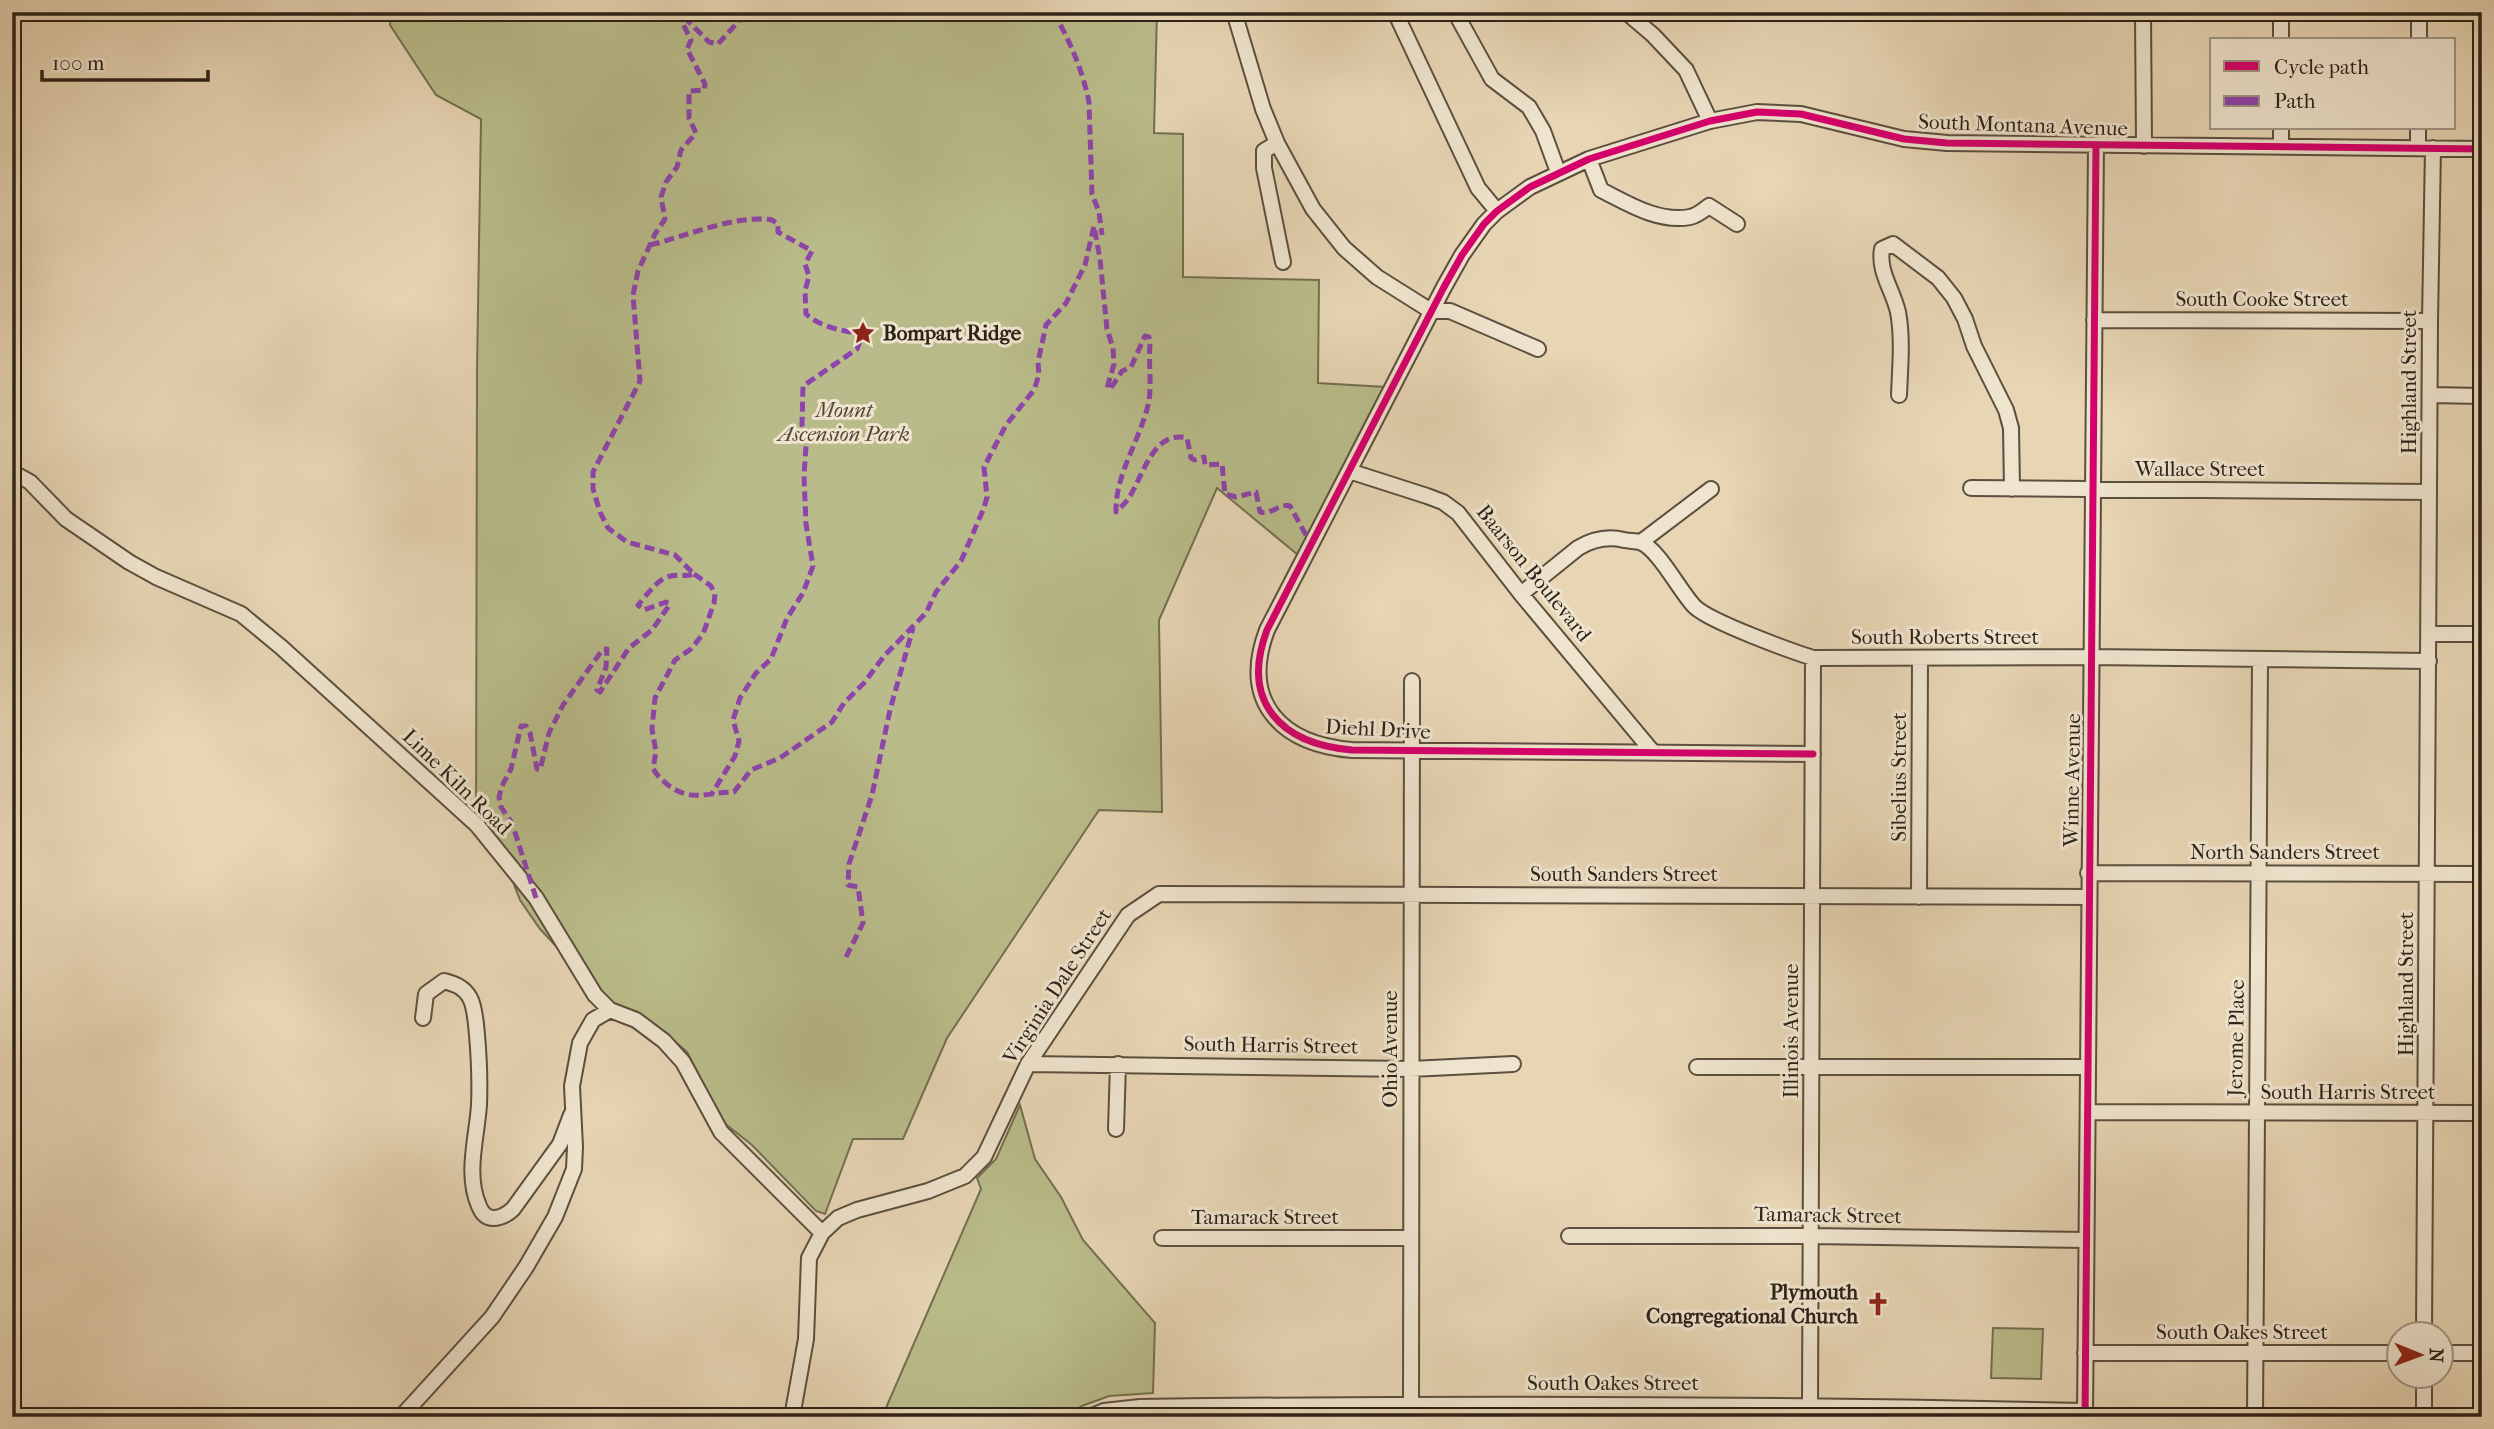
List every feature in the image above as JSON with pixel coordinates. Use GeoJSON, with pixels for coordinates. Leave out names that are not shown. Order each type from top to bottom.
{"type":"FeatureCollection","features":[{"type":"Feature","properties":{"kind":"street"},"geometry":{"type":"LineString","coordinates":[[1234,12],[1259,98],[1277,143],[1313,209],[1344,248],[1377,277],[1431,311],[1450,311],[1538,349]]}},
{"type":"Feature","properties":{"kind":"street"},"geometry":{"type":"LineString","coordinates":[[1395,12],[1478,188],[1497,211]]}},
{"type":"Feature","properties":{"kind":"street"},"geometry":{"type":"LineString","coordinates":[[1455,12],[1492,79],[1529,107],[1543,131],[1558,172]]}},
{"type":"Feature","properties":{"kind":"street"},"geometry":{"type":"LineString","coordinates":[[1626,12],[1653,35],[1686,70],[1710,121]]}},
{"type":"Feature","properties":{"kind":"street"},"geometry":{"type":"LineString","coordinates":[[2143,12],[2144,146]]}},
{"type":"Feature","properties":{"kind":"street"},"geometry":{"type":"LineString","coordinates":[[2281,12],[2281,38]]}},
{"type":"Feature","properties":{"kind":"street"},"geometry":{"type":"LineString","coordinates":[[2419,12],[2419,38]]}},
{"type":"Feature","properties":{"kind":"street","name":"South Montana Avenue"},"geometry":{"type":"LineString","coordinates":[[1431,311],[1467,247],[1497,211],[1530,187],[1589,159],[1710,121],[1757,113],[1822,118],[1884,135],[1926,142],[1992,145],[2482,149]]}},
{"type":"Feature","properties":{"kind":"street"},"geometry":{"type":"LineString","coordinates":[[2281,130],[2281,147]]}},
{"type":"Feature","properties":{"kind":"street"},"geometry":{"type":"LineString","coordinates":[[2418,130],[2418,148]]}},
{"type":"Feature","properties":{"kind":"street"},"geometry":{"type":"LineString","coordinates":[[1277,143],[1264,151],[1264,169],[1283,262]]}},
{"type":"Feature","properties":{"kind":"street","name":"Winne Avenue"},"geometry":{"type":"LineString","coordinates":[[2085,1414],[2096,145]]}},
{"type":"Feature","properties":{"kind":"street","name":"Highland Street"},"geometry":{"type":"LineString","coordinates":[[2424,1320],[2433,148]]}},
{"type":"Feature","properties":{"kind":"street"},"geometry":{"type":"LineString","coordinates":[[1589,159],[1601,190],[1641,210],[1662,216],[1691,217],[1709,206],[1737,224]]}},
{"type":"Feature","properties":{"kind":"street"},"geometry":{"type":"LineString","coordinates":[[1899,395],[1898,311],[1882,271],[1880,257],[1882,249],[1893,244],[1938,278],[1954,298],[1965,319],[1974,346],[2007,410],[2011,428],[2012,489]]}},
{"type":"Feature","properties":{"kind":"street","name":"Diehl Drive"},"geometry":{"type":"LineString","coordinates":[[1431,311],[1267,630],[1259,656],[1260,682],[1273,716],[1297,737],[1333,748],[1813,754]]}},
{"type":"Feature","properties":{"kind":"street","name":"South Cooke Street"},"geometry":{"type":"LineString","coordinates":[[2094,320],[2430,321]]}},
{"type":"Feature","properties":{"kind":"street"},"geometry":{"type":"LineString","coordinates":[[2430,395],[2482,396]]}},
{"type":"Feature","properties":{"kind":"street","name":"Baarson Boulevard"},"geometry":{"type":"LineString","coordinates":[[1349,471],[1443,502],[1458,513],[1521,594],[1652,751]]}},
{"type":"Feature","properties":{"kind":"street","name":"Lime Kiln Road"},"geometry":{"type":"LineString","coordinates":[[12,472],[30,482],[66,519],[129,562],[156,577],[241,614],[477,825],[525,882],[589,986],[610,1010],[636,1020],[664,1041],[683,1062],[720,1132],[822,1233]]}},
{"type":"Feature","properties":{"kind":"street","name":"Wallace Street"},"geometry":{"type":"LineString","coordinates":[[1971,488],[2429,492]]}},
{"type":"Feature","properties":{"kind":"street"},"geometry":{"type":"LineString","coordinates":[[1521,594],[1588,542],[1608,537],[1641,542],[1711,489]]}},
{"type":"Feature","properties":{"kind":"street","name":"South Roberts Street"},"geometry":{"type":"LineString","coordinates":[[1641,542],[1653,552],[1696,607],[1709,616],[1813,658],[2091,657],[2429,662]]}},
{"type":"Feature","properties":{"kind":"street"},"geometry":{"type":"LineString","coordinates":[[2430,634],[2482,634]]}},
{"type":"Feature","properties":{"kind":"street","name":"Illinois Avenue"},"geometry":{"type":"LineString","coordinates":[[1810,1406],[1813,658]]}},
{"type":"Feature","properties":{"kind":"street","name":"Sibelius Street"},"geometry":{"type":"LineString","coordinates":[[1919,897],[1920,659]]}},
{"type":"Feature","properties":{"kind":"street","name":"Jerome Place"},"geometry":{"type":"LineString","coordinates":[[2255,1417],[2260,661]]}},
{"type":"Feature","properties":{"kind":"street","name":"Ohio Avenue"},"geometry":{"type":"LineString","coordinates":[[1411,1410],[1412,681]]}},
{"type":"Feature","properties":{"kind":"street","name":"North Sanders Street"},"geometry":{"type":"LineString","coordinates":[[2088,873],[2482,874]]}},
{"type":"Feature","properties":{"kind":"street","name":"South Sanders Street"},"geometry":{"type":"LineString","coordinates":[[1159,894],[2088,897]]}},
{"type":"Feature","properties":{"kind":"street","name":"Virginia Dale Street"},"geometry":{"type":"LineString","coordinates":[[822,1233],[838,1218],[857,1210],[928,1191],[965,1176],[984,1157],[1028,1063],[1128,915],[1159,894]]}},
{"type":"Feature","properties":{"kind":"street"},"geometry":{"type":"LineString","coordinates":[[423,1018],[426,994],[444,981],[460,986],[470,998],[476,1026],[479,1064],[474,1180],[479,1207],[486,1216],[498,1219],[505,1217],[513,1209],[540,1176],[560,1144],[573,1110]]}},
{"type":"Feature","properties":{"kind":"street"},"geometry":{"type":"LineString","coordinates":[[401,1417],[492,1317],[526,1267],[555,1217],[574,1169],[572,1086],[580,1043],[593,1020],[610,1010]]}},
{"type":"Feature","properties":{"kind":"street","name":"South Harris Street"},"geometry":{"type":"LineString","coordinates":[[1028,1063],[1411,1069],[1513,1064]]}},
{"type":"Feature","properties":{"kind":"street"},"geometry":{"type":"LineString","coordinates":[[1116,1129],[1118,1064]]}},
{"type":"Feature","properties":{"kind":"street"},"geometry":{"type":"LineString","coordinates":[[1697,1067],[2087,1067]]}},
{"type":"Feature","properties":{"kind":"street","name":"South Harris Street"},"geometry":{"type":"LineString","coordinates":[[2088,1112],[2482,1113]]}},
{"type":"Feature","properties":{"kind":"street"},"geometry":{"type":"LineString","coordinates":[[792,1417],[806,1339],[810,1258],[822,1233]]}},
{"type":"Feature","properties":{"kind":"street","name":"Tamarack Street"},"geometry":{"type":"LineString","coordinates":[[1569,1236],[2086,1240]]}},
{"type":"Feature","properties":{"kind":"street","name":"Tamarack Street"},"geometry":{"type":"LineString","coordinates":[[1162,1238],[1411,1238]]}},
{"type":"Feature","properties":{"kind":"street","name":"South Oakes Street"},"geometry":{"type":"LineString","coordinates":[[2085,1353],[2386,1353]]}},
{"type":"Feature","properties":{"kind":"street"},"geometry":{"type":"LineString","coordinates":[[2456,1353],[2482,1353]]}},
{"type":"Feature","properties":{"kind":"street"},"geometry":{"type":"LineString","coordinates":[[2424,1390],[2424,1417]]}},
{"type":"Feature","properties":{"kind":"street","name":"South Oakes Street"},"geometry":{"type":"LineString","coordinates":[[1089,1417],[1104,1411],[1140,1406],[1411,1410],[1810,1406],[2085,1414]]}},
{"type":"Feature","properties":{"kind":"green space","name":"Mount Ascension Park"},"geometry":{"type":"Polygon","coordinates":[[[391,12],[1157,12],[1154,133],[1183,134],[1183,277],[1319,280],[1318,383],[1385,387],[1298,555],[1217,488],[1159,620],[1162,812],[1099,810],[947,1038],[903,1139],[853,1139],[825,1214],[816,1211],[752,1145],[723,1122],[687,1052],[656,1025],[612,1006],[540,929],[520,900],[507,866],[476,832],[477,371],[481,119],[436,95],[390,25],[391,12]]]}},
{"type":"Feature","properties":{"kind":"green space"},"geometry":{"type":"Polygon","coordinates":[[[1020,1105],[1035,1159],[1061,1197],[1083,1240],[1155,1323],[1153,1393],[1109,1396],[1082,1406],[1063,1417],[882,1417],[981,1189],[977,1178],[996,1159],[1020,1105]]]}},
{"type":"Feature","properties":{"kind":"green space"},"geometry":{"type":"Polygon","coordinates":[[[1993,1328],[2043,1329],[2041,1379],[1991,1378],[1993,1328]]]}},
{"type":"Feature","properties":{"kind":"marked path"},"geometry":{"type":"LineString","coordinates":[[536,898],[512,823],[501,807],[499,797],[511,769],[521,726],[526,726],[530,733],[537,769],[540,770],[549,733],[563,705],[603,649],[607,649],[606,667],[597,690],[600,692],[629,648],[652,630],[670,604],[666,602],[644,610],[638,605],[666,577],[694,574],[675,555],[627,542],[608,528],[593,489],[593,472],[640,381],[633,295],[638,271],[665,219],[661,197],[666,182],[677,167],[681,150],[696,133],[689,118],[689,91],[704,90],[705,84],[687,49],[691,40],[677,12]]}},
{"type":"Feature","properties":{"kind":"marked path"},"geometry":{"type":"LineString","coordinates":[[684,17],[709,42],[718,44],[747,12]]}},
{"type":"Feature","properties":{"kind":"marked path"},"geometry":{"type":"LineString","coordinates":[[1053,12],[1075,56],[1089,102],[1092,194],[1099,212],[1102,235]]}},
{"type":"Feature","properties":{"kind":"marked path"},"geometry":{"type":"LineString","coordinates":[[650,245],[727,223],[772,220],[778,224],[778,232],[812,251],[805,264],[809,276],[805,291],[806,314],[833,328],[863,333],[857,349],[803,386],[806,524],[813,566],[803,593],[787,618],[771,659],[756,673],[740,698],[733,720],[739,741],[735,756],[711,795]]}},
{"type":"Feature","properties":{"kind":"marked path"},"geometry":{"type":"LineString","coordinates":[[694,574],[711,586],[715,594],[714,603],[703,634],[691,649],[675,660],[655,698],[652,729],[656,752],[653,768],[668,785],[685,794],[734,792],[751,770],[780,758],[832,722],[844,703],[864,683],[885,655],[926,613],[936,592],[961,561],[987,497],[984,467],[1006,425],[1034,390],[1039,375],[1038,362],[1046,325],[1066,303],[1085,265],[1094,226],[1107,329],[1113,348],[1114,364],[1107,388],[1111,388],[1122,371],[1131,367],[1145,336],[1149,337],[1150,344],[1149,402],[1119,486],[1116,512],[1129,498],[1145,465],[1158,447],[1166,440],[1187,438],[1191,458],[1195,460],[1204,457],[1205,465],[1222,464],[1225,494],[1236,497],[1256,492],[1260,512],[1290,506],[1311,544]]}},
{"type":"Feature","properties":{"kind":"marked path"},"geometry":{"type":"LineString","coordinates":[[846,957],[863,923],[858,887],[848,885],[849,864],[872,795],[890,710],[913,628]]}},
{"type":"Feature","properties":{"kind":"cycle path"},"geometry":{"type":"LineString","coordinates":[[1813,754],[1352,750],[1305,739],[1273,715],[1263,698],[1259,678],[1260,656],[1267,630],[1444,287],[1462,255],[1497,211],[1530,187],[1589,159],[1710,121],[1757,112],[1801,114],[1904,139],[1947,143],[2482,149]]}},
{"type":"Feature","properties":{"kind":"cycle path"},"geometry":{"type":"LineString","coordinates":[[2085,1417],[2096,145]]}},
{"type":"Feature","properties":{"kind":"place","name":"Bompart Ridge"},"geometry":{"type":"Point","coordinates":[863,333]}},
{"type":"Feature","properties":{"kind":"place","name":"Plymouth Congregational Church"},"geometry":{"type":"Point","coordinates":[1878,1304]}}]}
